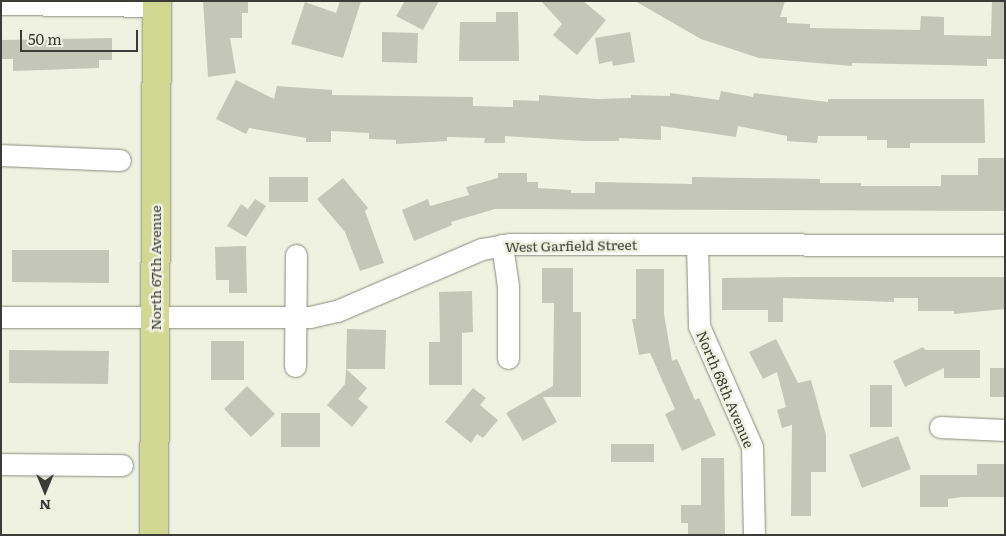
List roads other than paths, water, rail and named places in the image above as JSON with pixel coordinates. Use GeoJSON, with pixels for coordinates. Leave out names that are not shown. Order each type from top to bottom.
{"type":"FeatureCollection","features":[{"type":"Feature","properties":{"kind":"main road","name":"North 67th Avenue"},"geometry":{"type":"LineString","coordinates":[[154,535],[157,3]]}},
{"type":"Feature","properties":{"kind":"street"},"geometry":{"type":"LineString","coordinates":[[1,4],[157,3]]}},
{"type":"Feature","properties":{"kind":"street"},"geometry":{"type":"LineString","coordinates":[[1,155],[120,160]]}},
{"type":"Feature","properties":{"kind":"street","name":"North 68th Avenue"},"geometry":{"type":"LineString","coordinates":[[697,244],[699,326],[752,446],[754,535]]}},
{"type":"Feature","properties":{"kind":"street"},"geometry":{"type":"LineString","coordinates":[[502,245],[508,286],[508,358]]}},
{"type":"Feature","properties":{"kind":"street","name":"West Garfield Street"},"geometry":{"type":"LineString","coordinates":[[1,317],[296,318],[337,312],[469,254],[502,245],[1005,245]]}},
{"type":"Feature","properties":{"kind":"street"},"geometry":{"type":"LineString","coordinates":[[295,366],[296,255]]}},
{"type":"Feature","properties":{"kind":"street"},"geometry":{"type":"LineString","coordinates":[[940,427],[1005,430]]}},
{"type":"Feature","properties":{"kind":"street"},"geometry":{"type":"LineString","coordinates":[[1,464],[122,465]]}}]}
